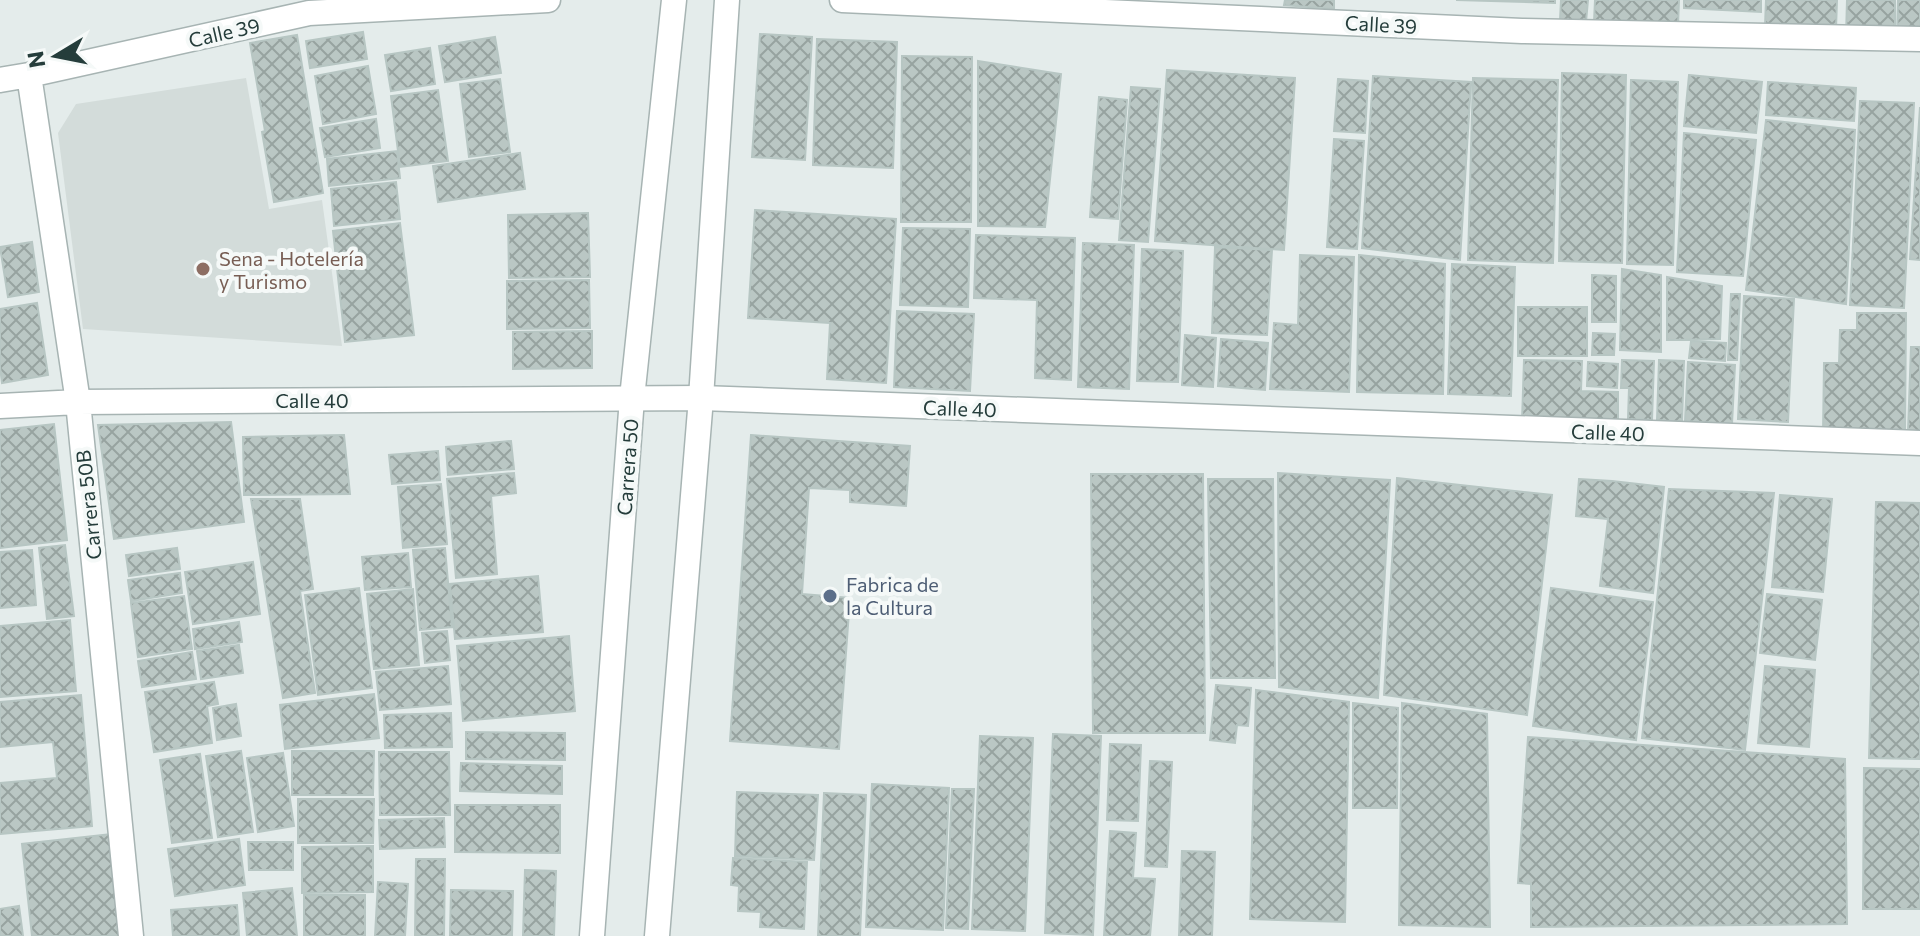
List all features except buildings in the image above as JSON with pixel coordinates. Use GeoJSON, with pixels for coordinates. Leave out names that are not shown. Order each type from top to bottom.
{"type":"FeatureCollection","features":[{"type":"Feature","properties":{"kind":"street","name":"Calle 39"},"geometry":{"type":"LineString","coordinates":[[0,80],[309,13],[548,0]]}},
{"type":"Feature","properties":{"kind":"street","name":"Carrera 50"},"geometry":{"type":"LineString","coordinates":[[592,936],[632,398],[674,0]]}},
{"type":"Feature","properties":{"kind":"street"},"geometry":{"type":"LineString","coordinates":[[657,936],[701,398],[727,0]]}},
{"type":"Feature","properties":{"kind":"street","name":"Calle 39"},"geometry":{"type":"LineString","coordinates":[[842,0],[1522,31],[1920,39]]}},
{"type":"Feature","properties":{"kind":"street","name":"Carrera 50B"},"geometry":{"type":"LineString","coordinates":[[29,75],[78,402],[131,936]]}},
{"type":"Feature","properties":{"kind":"street","name":"Calle 40"},"geometry":{"type":"LineString","coordinates":[[0,406],[78,402],[701,398],[1920,443]]}},
{"type":"Feature","properties":{"kind":"shaded area","name":"Sena - Hotelería y Turismo"},"geometry":{"type":"Polygon","coordinates":[[[246,78],[269,209],[322,200],[342,346],[83,329],[58,133],[76,104],[246,78]]]}},
{"type":"Feature","properties":{"kind":"place","name":"Sena - Hotelería y Turismo"},"geometry":{"type":"Point","coordinates":[203,269]}},
{"type":"Feature","properties":{"kind":"place","name":"Fabrica de la Cultura"},"geometry":{"type":"Point","coordinates":[830,596]}}]}
